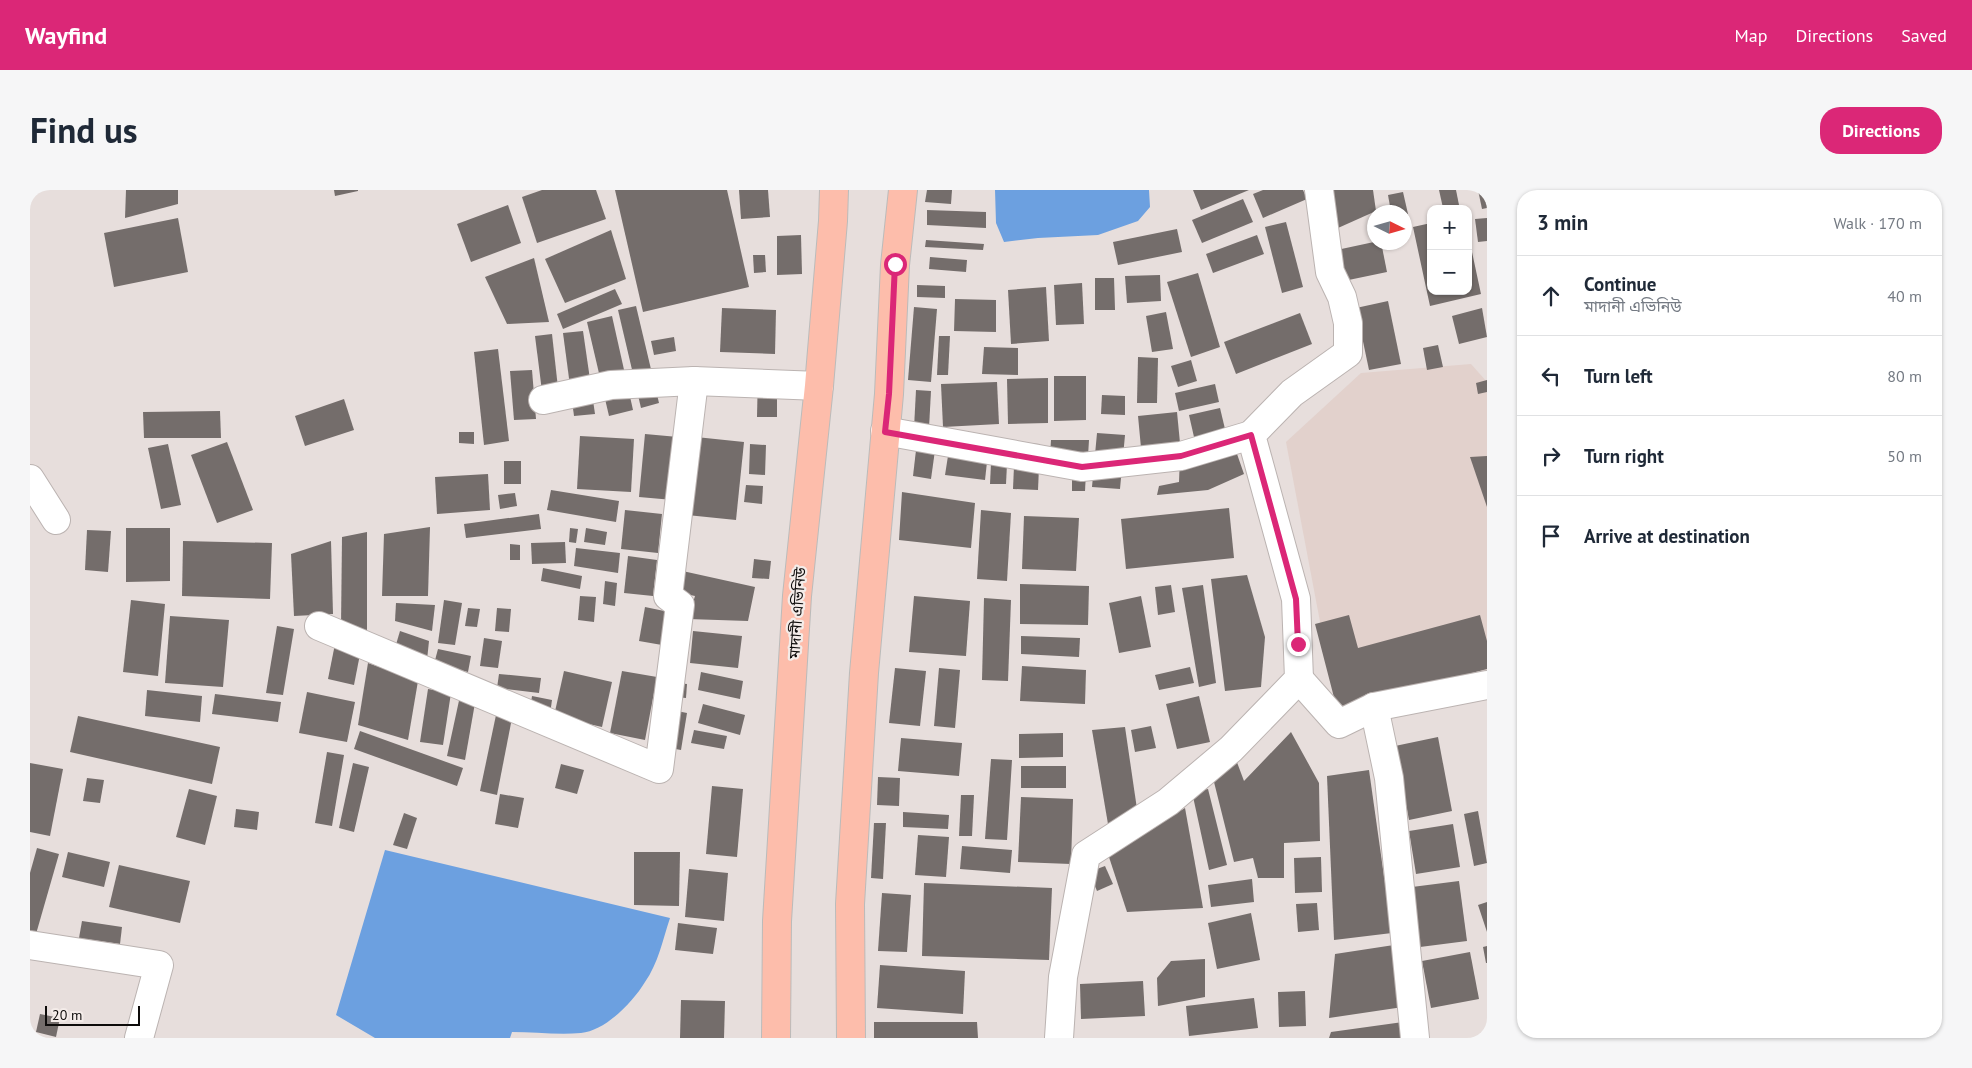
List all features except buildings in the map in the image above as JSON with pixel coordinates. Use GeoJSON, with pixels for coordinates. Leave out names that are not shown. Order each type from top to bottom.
{"type":"FeatureCollection","features":[{"type":"Feature","properties":{"kind":"main road","name":"মাদানী এভিনিউ"},"geometry":{"type":"LineString","coordinates":[[776,1038],[777,921],[797,596],[820,386],[834,190]]}},
{"type":"Feature","properties":{"kind":"main road"},"geometry":{"type":"LineString","coordinates":[[850,1038],[850,904],[864,673],[889,394],[895,264],[903,190]]}},
{"type":"Feature","properties":{"kind":"street"},"geometry":{"type":"LineString","coordinates":[[885,432],[1082,467],[1181,456],[1251,435],[1292,393],[1348,353],[1348,323],[1342,297],[1330,272],[1318,190]]}},
{"type":"Feature","properties":{"kind":"street"},"geometry":{"type":"LineString","coordinates":[[543,400],[611,385],[694,381],[820,386]]}},
{"type":"Feature","properties":{"kind":"street"},"geometry":{"type":"LineString","coordinates":[[319,626],[659,769],[680,605],[668,596],[694,381]]}},
{"type":"Feature","properties":{"kind":"street"},"geometry":{"type":"LineString","coordinates":[[1251,435],[1296,599],[1299,679],[1339,724],[1374,707],[1487,685]]}},
{"type":"Feature","properties":{"kind":"street"},"geometry":{"type":"LineString","coordinates":[[30,480],[56,520]]}},
{"type":"Feature","properties":{"kind":"street"},"geometry":{"type":"LineString","coordinates":[[1058,1038],[1063,977],[1086,855],[1168,802],[1231,749],[1299,679]]}},
{"type":"Feature","properties":{"kind":"street"},"geometry":{"type":"LineString","coordinates":[[1374,707],[1390,778],[1415,1038]]}},
{"type":"Feature","properties":{"kind":"street"},"geometry":{"type":"LineString","coordinates":[[30,945],[159,965],[139,1038]]}},
{"type":"Feature","properties":{"kind":"shaded area"},"geometry":{"type":"Polygon","coordinates":[[[1471,364],[1487,382],[1487,673],[1378,694],[1321,627],[1286,442],[1361,373],[1471,364]]]}},
{"type":"Feature","properties":{"kind":"water"},"geometry":{"type":"Polygon","coordinates":[[[995,190],[1149,190],[1150,207],[1138,221],[1098,235],[1004,242],[996,223],[995,190]]]}},
{"type":"Feature","properties":{"kind":"water"},"geometry":{"type":"Polygon","coordinates":[[[385,850],[670,918],[657,959],[650,975],[626,1006],[609,1021],[590,1031],[564,1034],[512,1032],[510,1038],[375,1038],[336,1015],[385,850]]]}},
{"type":"Feature","properties":{"kind":"route"},"geometry":{"type":"LineString","coordinates":[[895,264],[889,394],[885,432],[1082,467],[1181,456],[1251,435],[1296,599],[1298,644]]}}]}
